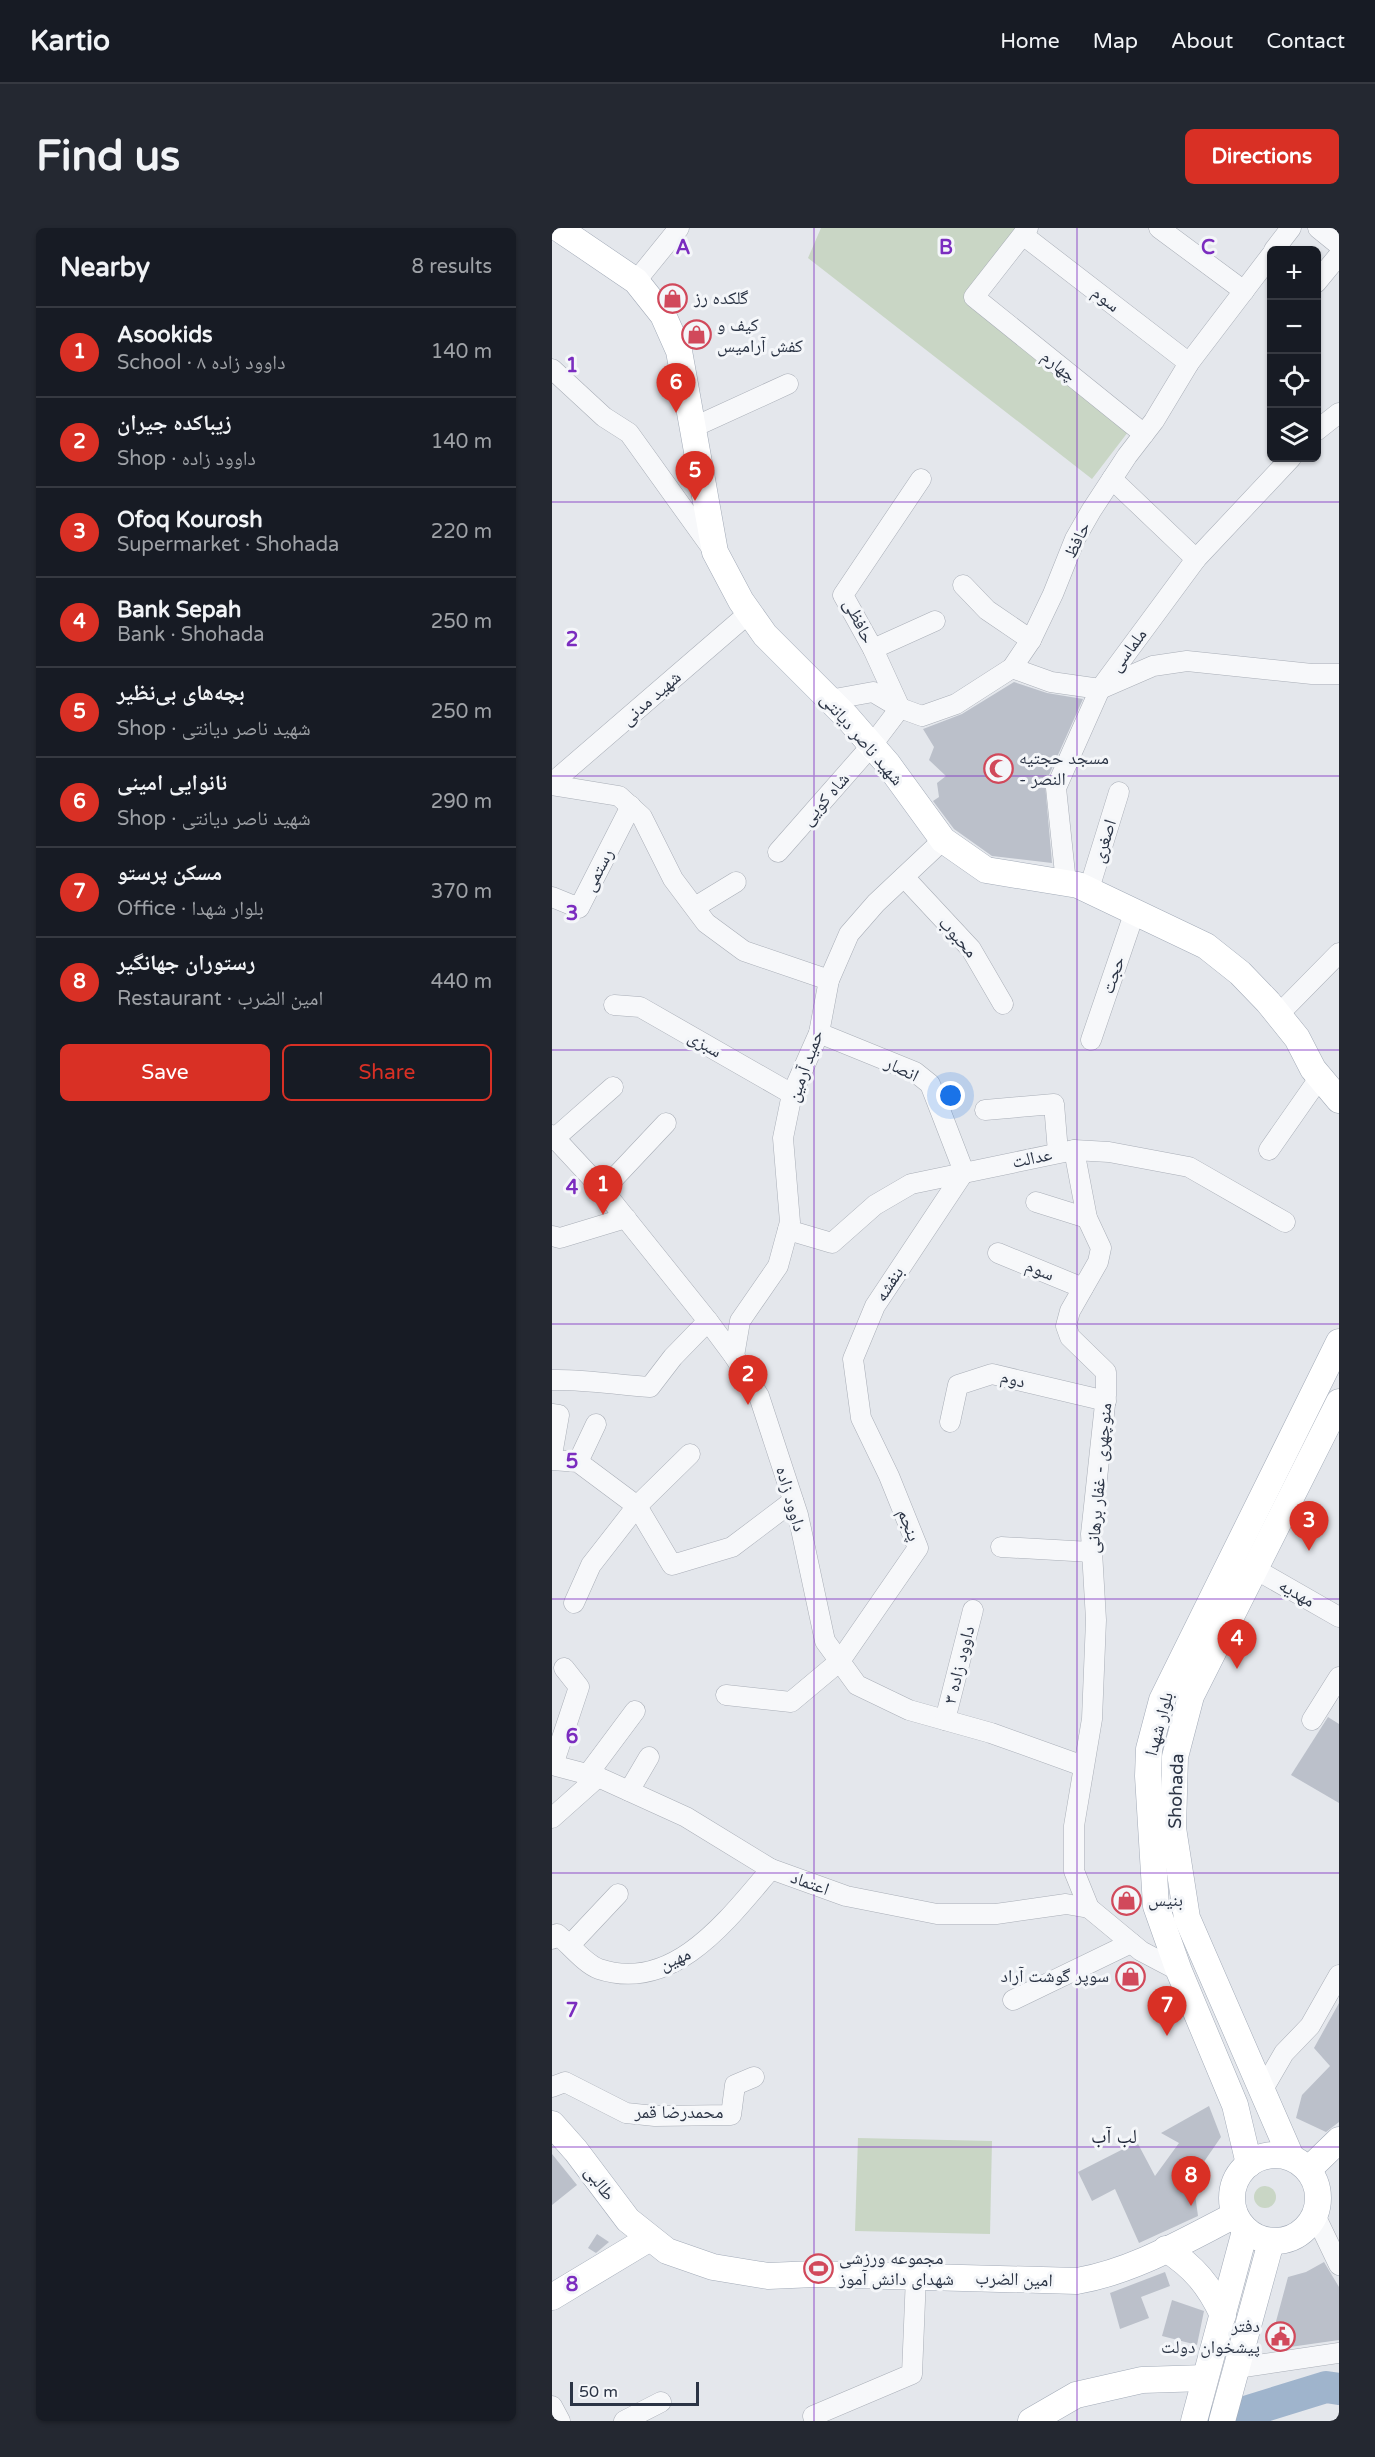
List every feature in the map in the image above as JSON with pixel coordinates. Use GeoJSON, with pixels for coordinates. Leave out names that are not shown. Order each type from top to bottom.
{"type":"FeatureCollection","features":[{"type":"Feature","properties":{"kind":"main road","name":"شهید ناصر دیانتی"},"geometry":{"type":"LineString","coordinates":[[558,228],[636,281],[663,315],[679,351],[715,552],[749,613],[765,635],[872,745],[943,840],[986,870],[1077,886],[1206,946],[1240,973],[1278,1015],[1297,1038],[1320,1077],[1339,1100]]}},
{"type":"Feature","properties":{"kind":"main road","name":"بلوار شهدا"},"geometry":{"type":"LineString","coordinates":[[1249,2164],[1235,2105],[1179,1971],[1156,1906],[1150,1841],[1149,1749],[1162,1700],[1244,1564],[1339,1342]]}},
{"type":"Feature","properties":{"kind":"main road","name":"Shohada"},"geometry":{"type":"LineString","coordinates":[[1299,2164],[1247,2059],[1187,1918],[1173,1828],[1175,1757],[1191,1696],[1244,1564],[1337,1409]]}},
{"type":"Feature","properties":{"kind":"main road","name":"طالبی"},"geometry":{"type":"LineString","coordinates":[[552,2124],[576,2151],[628,2220],[650,2238]]}},
{"type":"Feature","properties":{"kind":"main road"},"geometry":{"type":"LineString","coordinates":[[1299,2164],[1339,2140]]}},
{"type":"Feature","properties":{"kind":"main road"},"geometry":{"type":"LineString","coordinates":[[1194,2421],[1223,2315],[1240,2223],[1231,2199],[1234,2182],[1249,2164],[1262,2157],[1276,2155],[1299,2164],[1317,2188],[1318,2201],[1315,2215],[1298,2235],[1285,2241],[1262,2240],[1240,2223]]}},
{"type":"Feature","properties":{"kind":"main road","name":"امین الضرب"},"geometry":{"type":"LineString","coordinates":[[650,2238],[667,2251],[713,2267],[768,2276],[815,2274],[1077,2281],[1102,2277],[1130,2267],[1166,2249],[1240,2223]]}},
{"type":"Feature","properties":{"kind":"main road"},"geometry":{"type":"LineString","coordinates":[[552,2297],[650,2238]]}},
{"type":"Feature","properties":{"kind":"main road"},"geometry":{"type":"LineString","coordinates":[[1222,2421],[1271,2242]]}},
{"type":"Feature","properties":{"kind":"main road"},"geometry":{"type":"LineString","coordinates":[[1166,2249],[1200,2275],[1223,2315]]}},
{"type":"Feature","properties":{"kind":"main road"},"geometry":{"type":"LineString","coordinates":[[1031,2421],[1076,2396],[1142,2379],[1204,2384]]}},
{"type":"Feature","properties":{"kind":"street"},"geometry":{"type":"LineString","coordinates":[[636,281],[680,228]]}},
{"type":"Feature","properties":{"kind":"street"},"geometry":{"type":"LineString","coordinates":[[1159,228],[1244,291]]}},
{"type":"Feature","properties":{"kind":"street"},"geometry":{"type":"LineString","coordinates":[[1277,246],[1291,228]]}},
{"type":"Feature","properties":{"kind":"street"},"geometry":{"type":"LineString","coordinates":[[1318,228],[1339,245]]}},
{"type":"Feature","properties":{"kind":"street","name":"چهارم"},"geometry":{"type":"LineString","coordinates":[[1026,231],[974,297],[1144,434]]}},
{"type":"Feature","properties":{"kind":"street","name":"سوم"},"geometry":{"type":"LineString","coordinates":[[1026,231],[1189,363]]}},
{"type":"Feature","properties":{"kind":"street"},"geometry":{"type":"LineString","coordinates":[[1321,278],[1339,255]]}},
{"type":"Feature","properties":{"kind":"street","name":"حافظ"},"geometry":{"type":"LineString","coordinates":[[829,700],[873,692],[900,708],[922,716],[948,707],[1012,668],[1031,640],[1075,539],[1112,479],[1189,363],[1267,261]]}},
{"type":"Feature","properties":{"kind":"street"},"geometry":{"type":"LineString","coordinates":[[552,369],[604,417],[629,433],[715,552]]}},
{"type":"Feature","properties":{"kind":"street"},"geometry":{"type":"LineString","coordinates":[[694,427],[788,384]]}},
{"type":"Feature","properties":{"kind":"street"},"geometry":{"type":"LineString","coordinates":[[1321,427],[1339,413]]}},
{"type":"Feature","properties":{"kind":"street","name":"ملماسی"},"geometry":{"type":"LineString","coordinates":[[1077,886],[1056,788],[1100,689],[1196,559],[1287,462]]}},
{"type":"Feature","properties":{"kind":"street","name":"حافظی"},"geometry":{"type":"LineString","coordinates":[[900,708],[873,649],[843,595],[921,479]]}},
{"type":"Feature","properties":{"kind":"street"},"geometry":{"type":"LineString","coordinates":[[1112,479],[1196,559]]}},
{"type":"Feature","properties":{"kind":"street"},"geometry":{"type":"LineString","coordinates":[[963,585],[987,610],[1031,640]]}},
{"type":"Feature","properties":{"kind":"street","name":"شهید مدنی"},"geometry":{"type":"LineString","coordinates":[[552,784],[749,613]]}},
{"type":"Feature","properties":{"kind":"street"},"geometry":{"type":"LineString","coordinates":[[873,649],[935,621]]}},
{"type":"Feature","properties":{"kind":"street"},"geometry":{"type":"LineString","coordinates":[[1012,668],[1051,682],[1100,689],[1153,666],[1187,661],[1312,674],[1339,674]]}},
{"type":"Feature","properties":{"kind":"street","name":"شاه کویی"},"geometry":{"type":"LineString","coordinates":[[778,852],[872,745],[900,708]]}},
{"type":"Feature","properties":{"kind":"street"},"geometry":{"type":"LineString","coordinates":[[552,784],[619,796],[642,817],[673,879],[706,922],[744,951],[829,980]]}},
{"type":"Feature","properties":{"kind":"street","name":"اصغری"},"geometry":{"type":"LineString","coordinates":[[1077,886],[1119,792]]}},
{"type":"Feature","properties":{"kind":"street","name":"رستمی"},"geometry":{"type":"LineString","coordinates":[[552,897],[579,908],[631,806]]}},
{"type":"Feature","properties":{"kind":"street","name":"حمید آرمین"},"geometry":{"type":"LineString","coordinates":[[734,1356],[740,1321],[778,1266],[788,1230],[790,1221],[783,1138],[792,1094],[819,1033],[829,980],[849,934],[943,840]]}},
{"type":"Feature","properties":{"kind":"street","name":"محبوب"},"geometry":{"type":"LineString","coordinates":[[904,877],[971,949],[1003,1004]]}},
{"type":"Feature","properties":{"kind":"street"},"geometry":{"type":"LineString","coordinates":[[695,908],[736,882]]}},
{"type":"Feature","properties":{"kind":"street","name":"حجت"},"geometry":{"type":"LineString","coordinates":[[1091,1040],[1135,911]]}},
{"type":"Feature","properties":{"kind":"street"},"geometry":{"type":"LineString","coordinates":[[1278,1015],[1339,953]]}},
{"type":"Feature","properties":{"kind":"street","name":"سبزی"},"geometry":{"type":"LineString","coordinates":[[614,1005],[640,1007],[792,1094]]}},
{"type":"Feature","properties":{"kind":"street","name":"انصار"},"geometry":{"type":"LineString","coordinates":[[819,1033],[915,1072],[930,1084],[964,1172]]}},
{"type":"Feature","properties":{"kind":"street"},"geometry":{"type":"LineString","coordinates":[[1269,1150],[1320,1077]]}},
{"type":"Feature","properties":{"kind":"street"},"geometry":{"type":"LineString","coordinates":[[553,1136],[613,1087]]}},
{"type":"Feature","properties":{"kind":"street","name":"منوچهری - غفار برهانی"},"geometry":{"type":"LineString","coordinates":[[985,1110],[1054,1104],[1087,1218],[1101,1248],[1098,1262],[1066,1326],[1070,1337],[1106,1372],[1106,1401],[1091,1552],[1096,1620],[1092,1719],[1074,1826],[1074,1871],[1089,1908]]}},
{"type":"Feature","properties":{"kind":"street"},"geometry":{"type":"LineString","coordinates":[[603,1190],[666,1123]]}},
{"type":"Feature","properties":{"kind":"street","name":"داوود زاده"},"geometry":{"type":"LineString","coordinates":[[553,1136],[603,1190],[708,1321],[734,1356],[759,1396],[793,1501],[825,1641],[857,1685],[909,1710],[991,1733],[1083,1766]]}},
{"type":"Feature","properties":{"kind":"street","name":"عدالت"},"geometry":{"type":"LineString","coordinates":[[788,1230],[832,1243],[875,1205],[911,1184],[1066,1151],[1109,1152],[1189,1167],[1285,1222]]}},
{"type":"Feature","properties":{"kind":"street","name":"بنفشه"},"geometry":{"type":"LineString","coordinates":[[860,1410],[853,1359],[874,1306],[964,1172]]}},
{"type":"Feature","properties":{"kind":"street"},"geometry":{"type":"LineString","coordinates":[[1036,1202],[1087,1218]]}},
{"type":"Feature","properties":{"kind":"street"},"geometry":{"type":"LineString","coordinates":[[552,1236],[560,1238],[626,1218]]}},
{"type":"Feature","properties":{"kind":"street","name":"سوم"},"geometry":{"type":"LineString","coordinates":[[998,1253],[1083,1288]]}},
{"type":"Feature","properties":{"kind":"street"},"geometry":{"type":"LineString","coordinates":[[552,1380],[586,1379],[608,1385],[650,1387],[673,1357],[708,1321]]}},
{"type":"Feature","properties":{"kind":"street","name":"دوم"},"geometry":{"type":"LineString","coordinates":[[950,1422],[958,1385],[992,1374],[1106,1401]]}},
{"type":"Feature","properties":{"kind":"street","name":"پنجم"},"geometry":{"type":"LineString","coordinates":[[840,1662],[918,1548],[890,1476],[861,1418],[860,1410]]}},
{"type":"Feature","properties":{"kind":"street"},"geometry":{"type":"LineString","coordinates":[[552,1413],[559,1415],[552,1455]]}},
{"type":"Feature","properties":{"kind":"street"},"geometry":{"type":"LineString","coordinates":[[578,1462],[596,1424]]}},
{"type":"Feature","properties":{"kind":"street"},"geometry":{"type":"LineString","coordinates":[[574,1603],[591,1565],[637,1506],[690,1454]]}},
{"type":"Feature","properties":{"kind":"street"},"geometry":{"type":"LineString","coordinates":[[552,1460],[578,1462],[637,1506],[672,1564],[732,1547],[793,1501]]}},
{"type":"Feature","properties":{"kind":"street"},"geometry":{"type":"LineString","coordinates":[[1001,1547],[1091,1552]]}},
{"type":"Feature","properties":{"kind":"street","name":"مهدیه"},"geometry":{"type":"LineString","coordinates":[[1244,1564],[1339,1617]]}},
{"type":"Feature","properties":{"kind":"street","name":"داوود زاده ۳"},"geometry":{"type":"LineString","coordinates":[[945,1720],[973,1610]]}},
{"type":"Feature","properties":{"kind":"street"},"geometry":{"type":"LineString","coordinates":[[726,1695],[791,1702],[840,1662]]}},
{"type":"Feature","properties":{"kind":"street"},"geometry":{"type":"LineString","coordinates":[[553,1765],[579,1687],[564,1668]]}},
{"type":"Feature","properties":{"kind":"street"},"geometry":{"type":"LineString","coordinates":[[1312,1720],[1339,1677]]}},
{"type":"Feature","properties":{"kind":"street"},"geometry":{"type":"LineString","coordinates":[[552,1818],[593,1776],[635,1711]]}},
{"type":"Feature","properties":{"kind":"street"},"geometry":{"type":"LineString","coordinates":[[628,1791],[649,1757]]}},
{"type":"Feature","properties":{"kind":"street","name":"اعتماد"},"geometry":{"type":"LineString","coordinates":[[553,1765],[593,1776],[628,1791],[686,1817],[771,1869],[846,1896],[938,1914],[996,1914],[1066,1904],[1089,1908]]}},
{"type":"Feature","properties":{"kind":"street","name":"مهین"},"geometry":{"type":"LineString","coordinates":[[560,1939],[597,1968],[628,1974],[662,1967],[698,1949],[726,1922],[771,1869]]}},
{"type":"Feature","properties":{"kind":"street"},"geometry":{"type":"LineString","coordinates":[[560,1939],[618,1894]]}},
{"type":"Feature","properties":{"kind":"street"},"geometry":{"type":"LineString","coordinates":[[1089,1908],[1131,1943],[1179,1971]]}},
{"type":"Feature","properties":{"kind":"street"},"geometry":{"type":"LineString","coordinates":[[1013,2000],[1131,1943]]}},
{"type":"Feature","properties":{"kind":"street"},"geometry":{"type":"LineString","coordinates":[[1262,2091],[1284,2053],[1310,2026],[1339,1975]]}},
{"type":"Feature","properties":{"kind":"street"},"geometry":{"type":"LineString","coordinates":[[1247,2059],[1284,2053]]}},
{"type":"Feature","properties":{"kind":"street","name":"محمدرضا قمر"},"geometry":{"type":"LineString","coordinates":[[552,2087],[565,2082],[627,2112],[655,2116],[731,2115],[735,2085],[754,2077]]}},
{"type":"Feature","properties":{"kind":"street"},"geometry":{"type":"LineString","coordinates":[[1315,2215],[1339,2265]]}},
{"type":"Feature","properties":{"kind":"street"},"geometry":{"type":"LineString","coordinates":[[809,2419],[912,2374],[916,2276]]}},
{"type":"Feature","properties":{"kind":"street"},"geometry":{"type":"LineString","coordinates":[[1235,2376],[1339,2353]]}},
{"type":"Feature","properties":{"kind":"street"},"geometry":{"type":"LineString","coordinates":[[624,2421],[661,2402]]}},
{"type":"Feature","properties":{"kind":"street"},"geometry":{"type":"LineString","coordinates":[[552,2406],[560,2421]]}},
{"type":"Feature","properties":{"kind":"green space"},"geometry":{"type":"Polygon","coordinates":[[[821,228],[1014,228],[1021,233],[968,299],[1128,432],[1092,479],[808,258],[821,228]]]}},
{"type":"Feature","properties":{"kind":"green space"},"geometry":{"type":"Polygon","coordinates":[[[858,2138],[992,2141],[990,2234],[855,2231],[858,2138]]]}},
{"type":"Feature","properties":{"kind":"green space"},"geometry":{"type":"Polygon","coordinates":[[[1265,2186],[1275,2193],[1276,2197],[1269,2207],[1265,2208],[1255,2201],[1254,2197],[1261,2187],[1265,2186]]]}},
{"type":"Feature","properties":{"kind":"building","name":"مسجد حجتیه - النصر"},"geometry":{"type":"Polygon","coordinates":[[[1014,682],[1047,693],[1083,699],[1045,784],[1052,863],[992,856],[954,829],[933,801],[939,797],[937,783],[946,776],[929,760],[934,747],[923,729],[962,714],[1014,682]]]}},
{"type":"Feature","properties":{"kind":"building"},"geometry":{"type":"Polygon","coordinates":[[[1328,1717],[1339,1724],[1339,1803],[1291,1775],[1328,1717]]]}},
{"type":"Feature","properties":{"kind":"building"},"geometry":{"type":"Polygon","coordinates":[[[1339,2003],[1339,2122],[1326,2132],[1296,2118],[1302,2095],[1330,2066],[1314,2048],[1339,2003]]]}},
{"type":"Feature","properties":{"kind":"building"},"geometry":{"type":"Polygon","coordinates":[[[1209,2106],[1221,2137],[1201,2166],[1195,2194],[1198,2216],[1139,2243],[1115,2189],[1092,2201],[1078,2172],[1137,2142],[1155,2176],[1179,2143],[1161,2133],[1209,2106]]]}},
{"type":"Feature","properties":{"kind":"building"},"geometry":{"type":"Polygon","coordinates":[[[552,2154],[577,2185],[552,2205],[552,2154]]]}},
{"type":"Feature","properties":{"kind":"building"},"geometry":{"type":"Polygon","coordinates":[[[597,2234],[609,2242],[596,2253],[588,2248],[597,2234]]]}},
{"type":"Feature","properties":{"kind":"building"},"geometry":{"type":"Polygon","coordinates":[[[1324,2262],[1339,2287],[1339,2340],[1276,2349],[1271,2340],[1288,2277],[1306,2272],[1324,2262]]]}},
{"type":"Feature","properties":{"kind":"building"},"geometry":{"type":"Polygon","coordinates":[[[1165,2272],[1170,2286],[1141,2297],[1149,2318],[1120,2329],[1110,2293],[1165,2272]]]}},
{"type":"Feature","properties":{"kind":"building"},"geometry":{"type":"Polygon","coordinates":[[[1172,2300],[1204,2311],[1197,2345],[1162,2336],[1172,2300]]]}},
{"type":"Feature","properties":{"kind":"waterway"},"geometry":{"type":"LineString","coordinates":[[1216,2421],[1326,2387],[1339,2389]]}},
{"type":"Feature","properties":{"kind":"place","name":"گلکده رز"},"geometry":{"type":"Point","coordinates":[673,298]}},
{"type":"Feature","properties":{"kind":"place","name":"کیف و‌ کفش آرامیس"},"geometry":{"type":"Point","coordinates":[696,335]}},
{"type":"Feature","properties":{"kind":"place","name":"نانوایی امینی"},"geometry":{"type":"Point","coordinates":[676,413]}},
{"type":"Feature","properties":{"kind":"place","name":"بچه‌های بی‌نظیر"},"geometry":{"type":"Point","coordinates":[695,501]}},
{"type":"Feature","properties":{"kind":"place","name":"مسجد حجتیه - النصر"},"geometry":{"type":"Point","coordinates":[998,768]}},
{"type":"Feature","properties":{"kind":"place","name":"Asookids"},"geometry":{"type":"Point","coordinates":[603,1215]}},
{"type":"Feature","properties":{"kind":"place","name":"زیباکده جیران"},"geometry":{"type":"Point","coordinates":[748,1405]}},
{"type":"Feature","properties":{"kind":"place","name":"Ofoq Kourosh"},"geometry":{"type":"Point","coordinates":[1309,1551]}},
{"type":"Feature","properties":{"kind":"place","name":"Bank Sepah"},"geometry":{"type":"Point","coordinates":[1237,1669]}},
{"type":"Feature","properties":{"kind":"place","name":"بنیس"},"geometry":{"type":"Point","coordinates":[1127,1900]}},
{"type":"Feature","properties":{"kind":"place","name":"سوپر گوشت آراد"},"geometry":{"type":"Point","coordinates":[1130,1976]}},
{"type":"Feature","properties":{"kind":"place","name":"مسکن پرستو"},"geometry":{"type":"Point","coordinates":[1167,2036]}},
{"type":"Feature","properties":{"kind":"place","name":"رستوران جهانگیر"},"geometry":{"type":"Point","coordinates":[1191,2206]}},
{"type":"Feature","properties":{"kind":"place","name":"مجموعه ورزشی شهدای دانش آموز"},"geometry":{"type":"Point","coordinates":[818,2268]}},
{"type":"Feature","properties":{"kind":"place","name":"دفتر پیشخوان دولت"},"geometry":{"type":"Point","coordinates":[1281,2336]}},
{"type":"Feature","properties":{"kind":"district","name":"لب آب"},"geometry":{"type":"Point","coordinates":[1114,2136]}}]}
